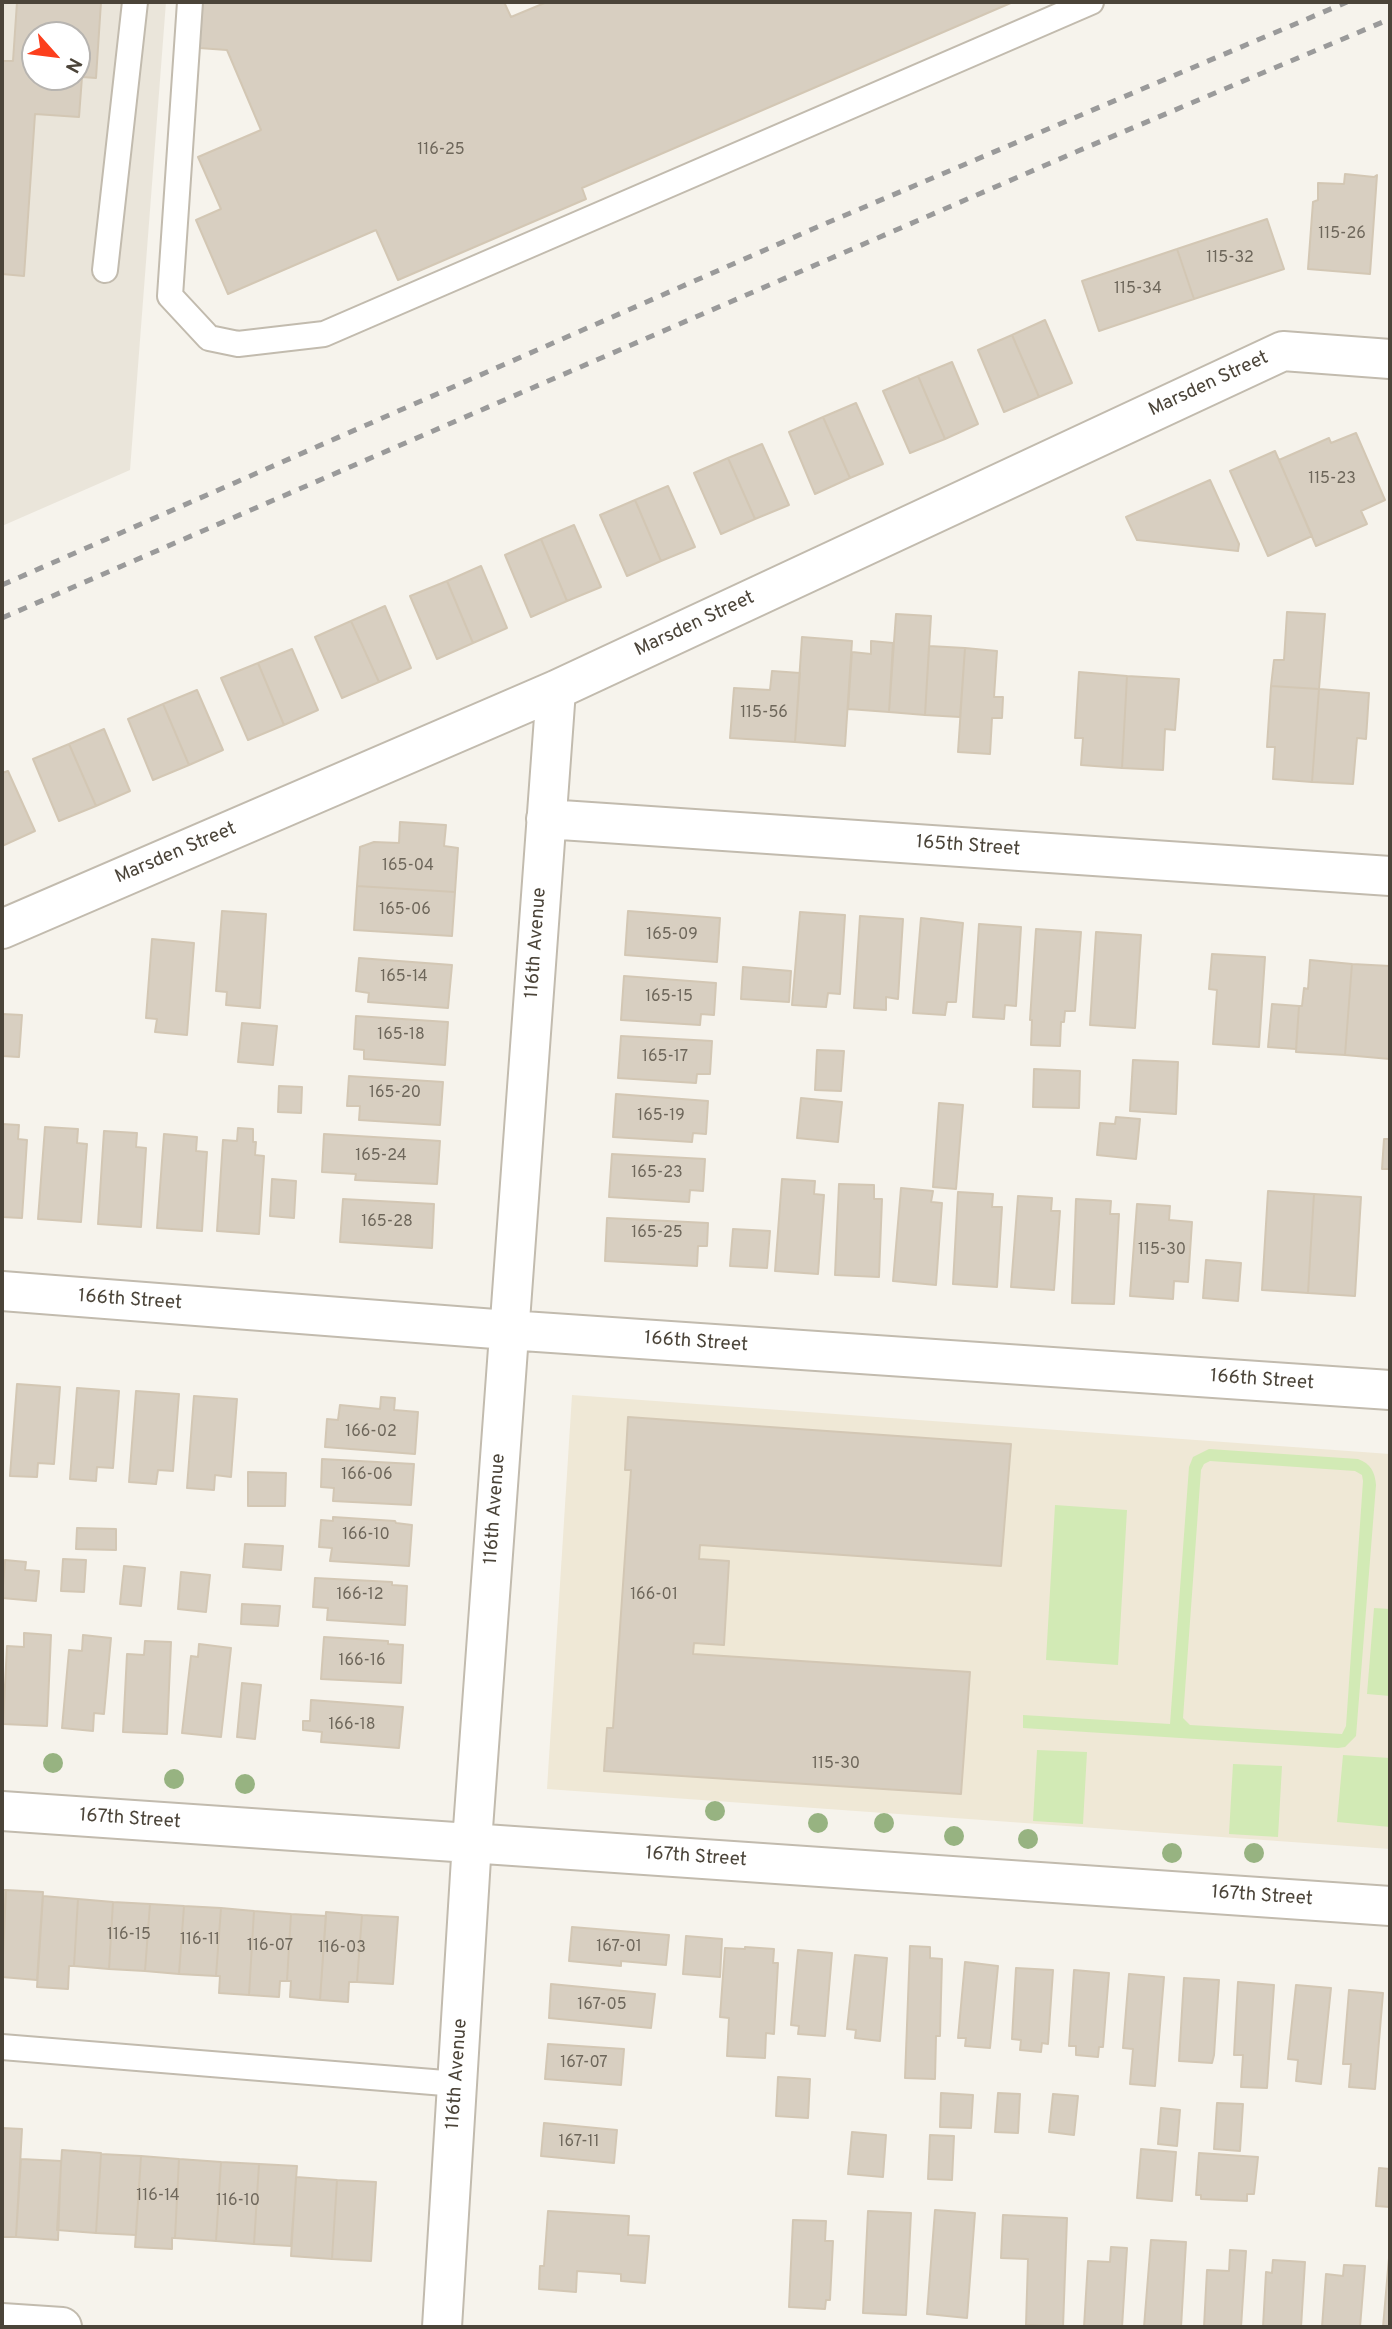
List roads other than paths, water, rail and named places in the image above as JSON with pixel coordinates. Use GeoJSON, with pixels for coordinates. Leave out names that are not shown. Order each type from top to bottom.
{"type":"FeatureCollection","features":[{"type":"Feature","properties":{"kind":"street","name":"Marsden Street"},"geometry":{"type":"LineString","coordinates":[[2,929],[556,690],[1283,351],[1390,359]]}},
{"type":"Feature","properties":{"kind":"street","name":"116th Avenue"},"geometry":{"type":"LineString","coordinates":[[442,2327],[472,1842],[556,690]]}},
{"type":"Feature","properties":{"kind":"street","name":"165th Street"},"geometry":{"type":"LineString","coordinates":[[546,819],[1390,876]]}},
{"type":"Feature","properties":{"kind":"street","name":"166th Street"},"geometry":{"type":"LineString","coordinates":[[2,1291],[508,1330],[1390,1390]]}},
{"type":"Feature","properties":{"kind":"street","name":"167th Street"},"geometry":{"type":"LineString","coordinates":[[2,1811],[1390,1906]]}},
{"type":"Feature","properties":{"kind":"street"},"geometry":{"type":"LineString","coordinates":[[2,2323],[62,2327]]}},
{"type":"Feature","properties":{"kind":"lane"},"geometry":{"type":"LineString","coordinates":[[105,270],[135,2]]}},
{"type":"Feature","properties":{"kind":"lane"},"geometry":{"type":"LineString","coordinates":[[190,2],[170,296],[209,338],[238,344],[324,334],[1091,2]]}},
{"type":"Feature","properties":{"kind":"lane"},"geometry":{"type":"LineString","coordinates":[[2,2047],[457,2084]]}},
{"type":"Feature","properties":{"kind":"railway"},"geometry":{"type":"LineString","coordinates":[[2,585],[815,228],[1347,2]]}},
{"type":"Feature","properties":{"kind":"railway"},"geometry":{"type":"LineString","coordinates":[[2,618],[1078,151],[1390,19]]}}]}
